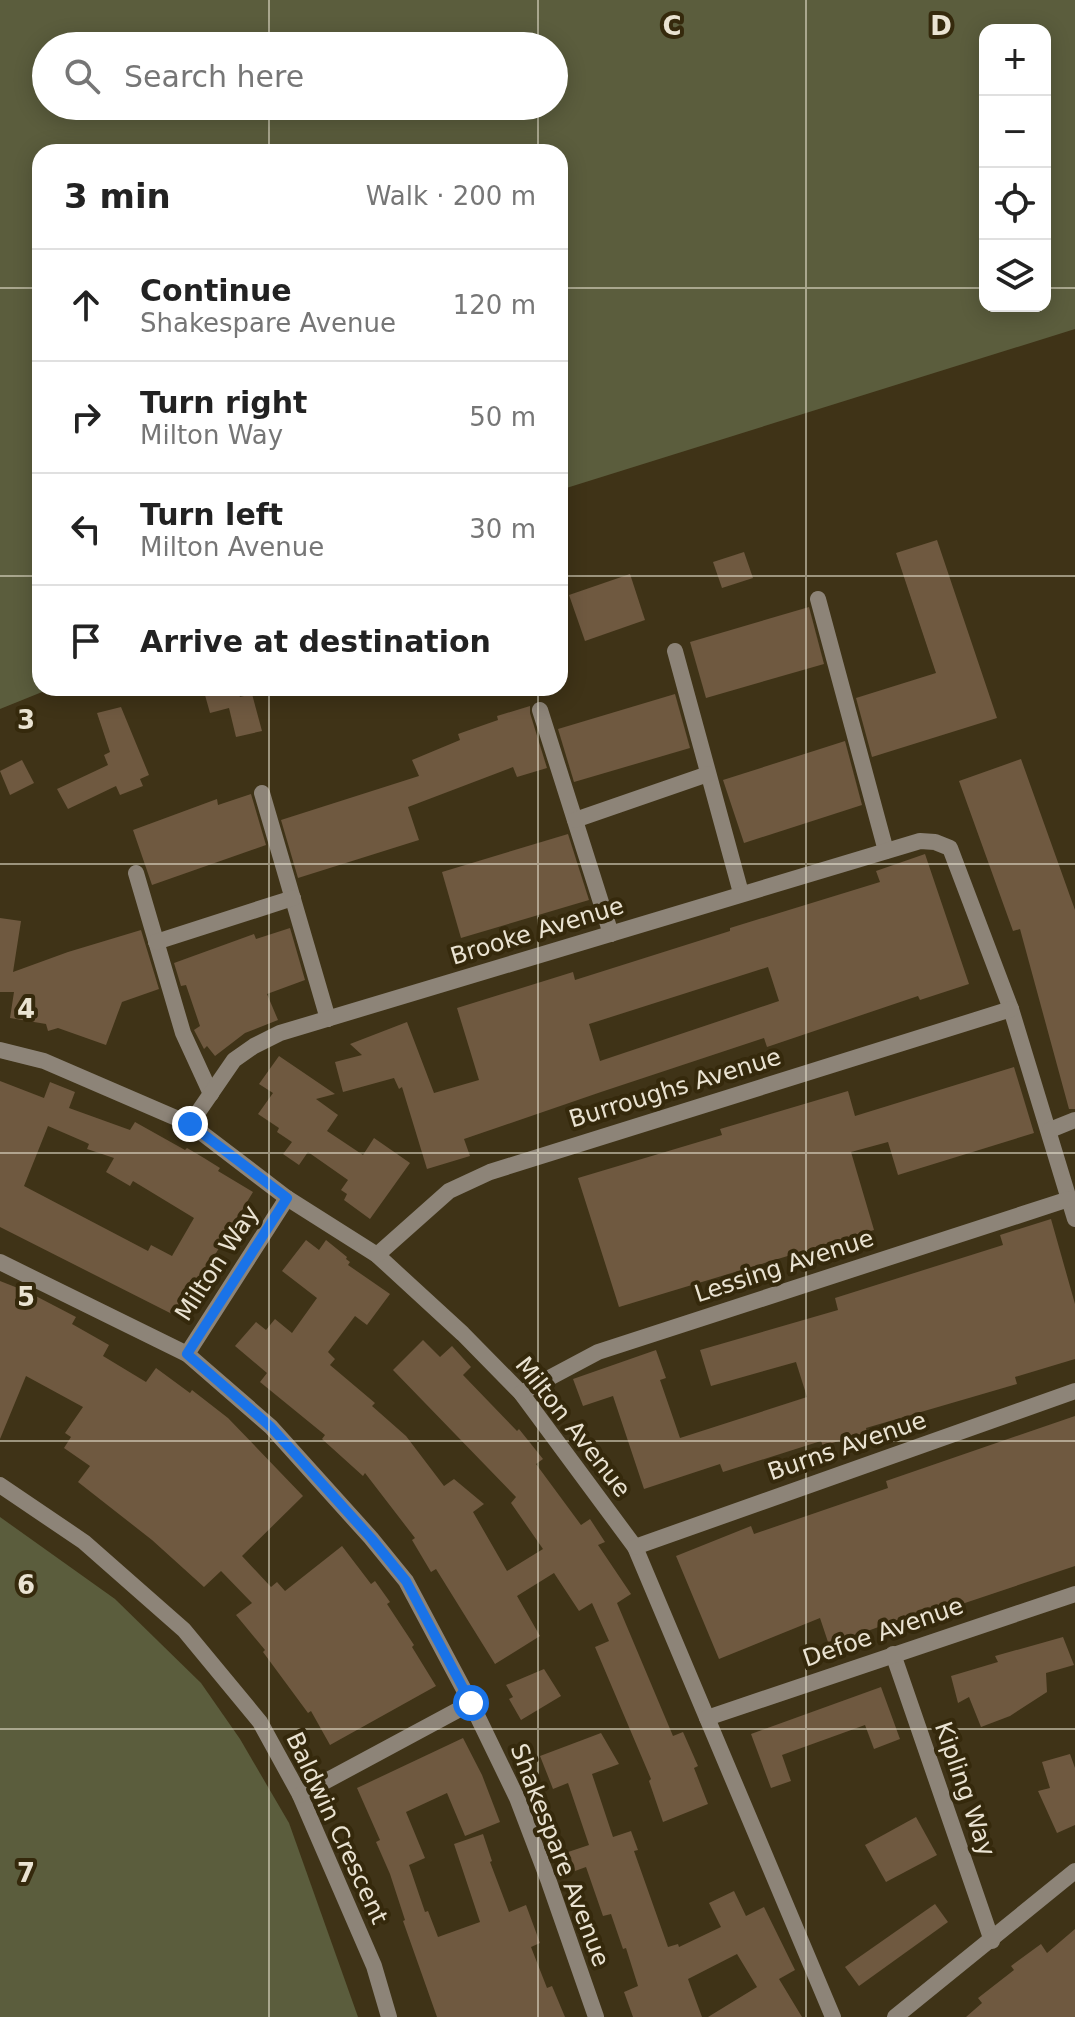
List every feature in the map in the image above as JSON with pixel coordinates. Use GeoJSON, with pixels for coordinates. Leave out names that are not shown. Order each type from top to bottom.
{"type":"FeatureCollection","features":[{"type":"Feature","properties":{"kind":"street"},"geometry":{"type":"LineString","coordinates":[[818,599],[886,851]]}},
{"type":"Feature","properties":{"kind":"street"},"geometry":{"type":"LineString","coordinates":[[675,651],[741,893]]}},
{"type":"Feature","properties":{"kind":"street"},"geometry":{"type":"LineString","coordinates":[[540,710],[611,934]]}},
{"type":"Feature","properties":{"kind":"street"},"geometry":{"type":"LineString","coordinates":[[575,820],[708,774]]}},
{"type":"Feature","properties":{"kind":"street"},"geometry":{"type":"LineString","coordinates":[[262,793],[328,1019]]}},
{"type":"Feature","properties":{"kind":"street","name":"Brooke Avenue"},"geometry":{"type":"LineString","coordinates":[[190,1124],[234,1060],[280,1033],[920,841],[935,842],[950,848],[1011,1009]]}},
{"type":"Feature","properties":{"kind":"street"},"geometry":{"type":"LineString","coordinates":[[136,873],[183,1033],[211,1094]]}},
{"type":"Feature","properties":{"kind":"street"},"geometry":{"type":"LineString","coordinates":[[156,942],[293,898]]}},
{"type":"Feature","properties":{"kind":"street"},"geometry":{"type":"LineString","coordinates":[[1011,1009],[1075,1219]]}},
{"type":"Feature","properties":{"kind":"street","name":"Burroughs Avenue"},"geometry":{"type":"LineString","coordinates":[[377,1255],[449,1191],[490,1172],[1011,1009]]}},
{"type":"Feature","properties":{"kind":"street","name":"Milton Avenue"},"geometry":{"type":"LineString","coordinates":[[0,1050],[44,1061],[190,1124],[287,1198],[377,1255],[463,1334],[521,1393],[635,1547],[833,2017]]}},
{"type":"Feature","properties":{"kind":"street"},"geometry":{"type":"LineString","coordinates":[[1050,1130],[1075,1120]]}},
{"type":"Feature","properties":{"kind":"street","name":"Milton Way"},"geometry":{"type":"LineString","coordinates":[[187,1354],[287,1198]]}},
{"type":"Feature","properties":{"kind":"street","name":"Lessing Avenue"},"geometry":{"type":"LineString","coordinates":[[521,1393],[598,1352],[1069,1199]]}},
{"type":"Feature","properties":{"kind":"street","name":"Shakespare Avenue"},"geometry":{"type":"LineString","coordinates":[[0,1262],[187,1354],[271,1427],[406,1581],[517,1798],[596,2017]]}},
{"type":"Feature","properties":{"kind":"street","name":"Burns Avenue"},"geometry":{"type":"LineString","coordinates":[[635,1547],[1075,1391]]}},
{"type":"Feature","properties":{"kind":"street","name":"Baldwin Crescent"},"geometry":{"type":"LineString","coordinates":[[0,1485],[84,1542],[184,1630],[260,1722],[300,1795],[374,1966],[389,2017]]}},
{"type":"Feature","properties":{"kind":"street","name":"Defoe Avenue"},"geometry":{"type":"LineString","coordinates":[[707,1718],[1075,1594]]}},
{"type":"Feature","properties":{"kind":"street","name":"Kipling Way"},"geometry":{"type":"LineString","coordinates":[[893,1654],[992,1941]]}},
{"type":"Feature","properties":{"kind":"street"},"geometry":{"type":"LineString","coordinates":[[300,1795],[471,1703]]}},
{"type":"Feature","properties":{"kind":"street"},"geometry":{"type":"LineString","coordinates":[[895,2017],[1075,1871]]}},
{"type":"Feature","properties":{"kind":"green space"},"geometry":{"type":"Polygon","coordinates":[[[0,0],[1075,0],[1075,329],[568,487],[568,144],[32,144],[32,696],[0,709],[0,0]]]}},
{"type":"Feature","properties":{"kind":"green space"},"geometry":{"type":"Polygon","coordinates":[[[0,1517],[115,1599],[201,1683],[240,1739],[289,1823],[358,2017],[0,2017],[0,1517]]]}},
{"type":"Feature","properties":{"kind":"building"},"geometry":{"type":"Polygon","coordinates":[[[937,540],[997,718],[872,757],[856,698],[936,673],[896,553],[937,540]]]}},
{"type":"Feature","properties":{"kind":"building"},"geometry":{"type":"Polygon","coordinates":[[[744,552],[753,578],[722,588],[713,562],[744,552]]]}},
{"type":"Feature","properties":{"kind":"building"},"geometry":{"type":"Polygon","coordinates":[[[630,574],[645,620],[585,641],[569,595],[630,574]]]}},
{"type":"Feature","properties":{"kind":"building"},"geometry":{"type":"Polygon","coordinates":[[[809,607],[824,664],[706,698],[690,642],[809,607]]]}},
{"type":"Feature","properties":{"kind":"building"},"geometry":{"type":"Polygon","coordinates":[[[675,694],[690,748],[574,782],[558,729],[675,694]]]}},
{"type":"Feature","properties":{"kind":"building"},"geometry":{"type":"Polygon","coordinates":[[[205,696],[253,696],[262,731],[236,737],[229,708],[210,713],[205,696]]]}},
{"type":"Feature","properties":{"kind":"building"},"geometry":{"type":"Polygon","coordinates":[[[530,706],[547,768],[517,777],[513,767],[408,807],[419,840],[298,878],[281,820],[419,776],[412,760],[460,740],[458,734],[498,720],[497,716],[530,706]]]}},
{"type":"Feature","properties":{"kind":"building"},"geometry":{"type":"Polygon","coordinates":[[[121,707],[149,775],[140,779],[143,786],[120,795],[116,786],[68,809],[57,789],[108,765],[104,755],[110,752],[97,713],[121,707]]]}},
{"type":"Feature","properties":{"kind":"building"},"geometry":{"type":"Polygon","coordinates":[[[845,741],[862,805],[744,843],[723,780],[845,741]]]}},
{"type":"Feature","properties":{"kind":"building"},"geometry":{"type":"Polygon","coordinates":[[[1021,759],[1075,910],[1075,1109],[1069,1109],[1020,929],[1013,931],[959,781],[1021,759]]]}},
{"type":"Feature","properties":{"kind":"building"},"geometry":{"type":"Polygon","coordinates":[[[22,760],[34,783],[10,795],[0,771],[22,760]]]}},
{"type":"Feature","properties":{"kind":"building"},"geometry":{"type":"Polygon","coordinates":[[[251,794],[266,845],[152,885],[133,830],[217,799],[218,805],[251,794]]]}},
{"type":"Feature","properties":{"kind":"building"},"geometry":{"type":"Polygon","coordinates":[[[568,834],[589,900],[461,938],[442,872],[568,834]]]}},
{"type":"Feature","properties":{"kind":"building"},"geometry":{"type":"Polygon","coordinates":[[[925,854],[969,984],[920,1000],[918,996],[767,1047],[764,1038],[601,1092],[464,1139],[470,1156],[427,1169],[402,1087],[399,1089],[394,1078],[343,1092],[335,1062],[362,1055],[350,1044],[407,1022],[434,1093],[479,1080],[457,1008],[573,972],[575,980],[880,882],[876,871],[925,854]],[[768,967],[589,1024],[600,1061],[779,1001],[768,967]]]}},
{"type":"Feature","properties":{"kind":"building"},"geometry":{"type":"Polygon","coordinates":[[[0,918],[21,921],[13,972],[141,930],[159,989],[122,1002],[106,1045],[58,1028],[48,1031],[46,1024],[10,1018],[14,992],[0,992],[0,918]]]}},
{"type":"Feature","properties":{"kind":"building"},"geometry":{"type":"Polygon","coordinates":[[[290,928],[305,980],[267,994],[278,1020],[245,1033],[215,1056],[207,1046],[204,1049],[194,1030],[200,1026],[186,985],[181,986],[174,963],[254,934],[256,939],[290,928]]]}},
{"type":"Feature","properties":{"kind":"building"},"geometry":{"type":"Polygon","coordinates":[[[279,1056],[335,1094],[316,1099],[338,1115],[327,1131],[363,1155],[374,1138],[410,1163],[370,1219],[344,1200],[347,1194],[341,1190],[348,1180],[308,1152],[299,1165],[283,1154],[292,1142],[277,1132],[279,1128],[258,1114],[273,1093],[259,1084],[279,1056]]]}},
{"type":"Feature","properties":{"kind":"building"},"geometry":{"type":"Polygon","coordinates":[[[1014,1067],[1034,1133],[898,1175],[888,1142],[851,1152],[874,1230],[619,1307],[578,1178],[722,1135],[720,1129],[848,1091],[855,1116],[1014,1067]]]}},
{"type":"Feature","properties":{"kind":"building"},"geometry":{"type":"Polygon","coordinates":[[[0,1081],[44,1098],[50,1082],[75,1092],[69,1108],[130,1130],[135,1122],[204,1158],[220,1168],[218,1171],[253,1192],[186,1309],[181,1307],[176,1316],[0,1227],[0,1081]],[[48,1126],[24,1186],[148,1251],[151,1245],[172,1256],[194,1218],[133,1181],[130,1186],[106,1172],[114,1158],[87,1149],[89,1144],[48,1126]]]}},
{"type":"Feature","properties":{"kind":"building"},"geometry":{"type":"Polygon","coordinates":[[[1051,1219],[1075,1304],[1075,1359],[1015,1377],[1017,1384],[866,1428],[867,1432],[823,1446],[821,1441],[723,1472],[720,1464],[644,1489],[613,1396],[583,1406],[573,1379],[656,1350],[666,1378],[660,1380],[680,1438],[807,1397],[796,1362],[711,1386],[700,1350],[838,1310],[835,1298],[1003,1245],[1000,1235],[1051,1219]]]}},
{"type":"Feature","properties":{"kind":"building"},"geometry":{"type":"Polygon","coordinates":[[[306,1240],[319,1250],[326,1240],[347,1257],[348,1265],[390,1294],[367,1325],[355,1316],[328,1352],[335,1359],[330,1365],[375,1403],[372,1406],[406,1436],[444,1486],[454,1479],[484,1504],[473,1512],[507,1571],[543,1549],[511,1503],[516,1497],[393,1370],[423,1340],[440,1357],[452,1346],[471,1367],[463,1375],[517,1431],[519,1429],[543,1459],[536,1464],[581,1525],[590,1519],[605,1542],[598,1545],[631,1594],[617,1603],[673,1736],[683,1732],[698,1766],[694,1768],[708,1804],[663,1822],[649,1781],[651,1779],[595,1647],[609,1641],[592,1603],[579,1611],[554,1573],[517,1596],[540,1636],[495,1664],[436,1569],[431,1572],[412,1540],[415,1538],[365,1473],[363,1476],[322,1439],[325,1435],[260,1382],[267,1373],[235,1346],[256,1322],[266,1330],[275,1319],[292,1333],[317,1298],[282,1271],[306,1240]]]}},
{"type":"Feature","properties":{"kind":"building"},"geometry":{"type":"Polygon","coordinates":[[[0,1281],[76,1317],[72,1324],[109,1345],[103,1356],[146,1382],[156,1368],[190,1393],[192,1390],[228,1418],[303,1496],[242,1556],[271,1587],[277,1582],[285,1591],[342,1546],[371,1584],[375,1581],[390,1602],[387,1604],[436,1686],[330,1745],[311,1711],[308,1713],[263,1652],[265,1650],[236,1615],[252,1603],[221,1571],[204,1587],[152,1540],[78,1482],[90,1466],[64,1448],[71,1437],[65,1433],[83,1407],[26,1376],[0,1439],[0,1281]]]}},
{"type":"Feature","properties":{"kind":"building"},"geometry":{"type":"Polygon","coordinates":[[[1075,1416],[1075,1566],[941,1611],[939,1605],[829,1645],[820,1618],[719,1659],[676,1556],[751,1526],[754,1534],[888,1488],[886,1481],[1075,1416]]]}},
{"type":"Feature","properties":{"kind":"building"},"geometry":{"type":"Polygon","coordinates":[[[1063,1637],[1074,1665],[1046,1673],[1047,1692],[1010,1716],[981,1727],[969,1697],[958,1703],[951,1676],[998,1662],[995,1656],[1063,1637]]]}},
{"type":"Feature","properties":{"kind":"building"},"geometry":{"type":"Polygon","coordinates":[[[544,1669],[561,1696],[521,1720],[509,1699],[513,1697],[506,1685],[544,1669]]]}},
{"type":"Feature","properties":{"kind":"building"},"geometry":{"type":"Polygon","coordinates":[[[881,1687],[900,1739],[874,1749],[865,1725],[782,1755],[791,1781],[771,1788],[751,1734],[881,1687]]]}},
{"type":"Feature","properties":{"kind":"building"},"geometry":{"type":"Polygon","coordinates":[[[601,1733],[619,1764],[592,1774],[613,1837],[631,1831],[638,1850],[634,1851],[668,1947],[678,1944],[679,1947],[721,1927],[709,1903],[734,1891],[746,1916],[764,1907],[795,1970],[779,1979],[802,2017],[708,2017],[757,1987],[737,1954],[688,1979],[702,2017],[633,2017],[624,1992],[638,1986],[626,1948],[623,1949],[611,1914],[603,1916],[586,1867],[575,1871],[568,1852],[589,1845],[568,1783],[553,1789],[540,1756],[601,1733]]]}},
{"type":"Feature","properties":{"kind":"building"},"geometry":{"type":"Polygon","coordinates":[[[463,1738],[482,1775],[500,1822],[465,1836],[447,1793],[406,1812],[425,1858],[409,1865],[425,1912],[428,1911],[438,1937],[480,1922],[454,1844],[483,1834],[509,1912],[526,1905],[540,1943],[531,1947],[547,1988],[552,1986],[565,2017],[437,2017],[390,1874],[376,1842],[380,1840],[357,1788],[463,1738]]]}},
{"type":"Feature","properties":{"kind":"building"},"geometry":{"type":"Polygon","coordinates":[[[1070,1754],[1075,1768],[1075,1825],[1057,1833],[1038,1791],[1050,1788],[1042,1762],[1070,1754]]]}},
{"type":"Feature","properties":{"kind":"building"},"geometry":{"type":"Polygon","coordinates":[[[916,1817],[937,1855],[886,1882],[865,1845],[916,1817]]]}},
{"type":"Feature","properties":{"kind":"building"},"geometry":{"type":"Polygon","coordinates":[[[935,1904],[948,1922],[859,1986],[845,1967],[935,1904]]]}},
{"type":"Feature","properties":{"kind":"building"},"geometry":{"type":"Polygon","coordinates":[[[1075,1929],[1075,2017],[966,2017],[982,2003],[978,1998],[1014,1970],[1011,1966],[1041,1944],[1047,1953],[1075,1929]]]}},
{"type":"Feature","properties":{"kind":"route"},"geometry":{"type":"LineString","coordinates":[[190,1124],[287,1198],[187,1354],[271,1427],[406,1581],[471,1703]]}}]}
